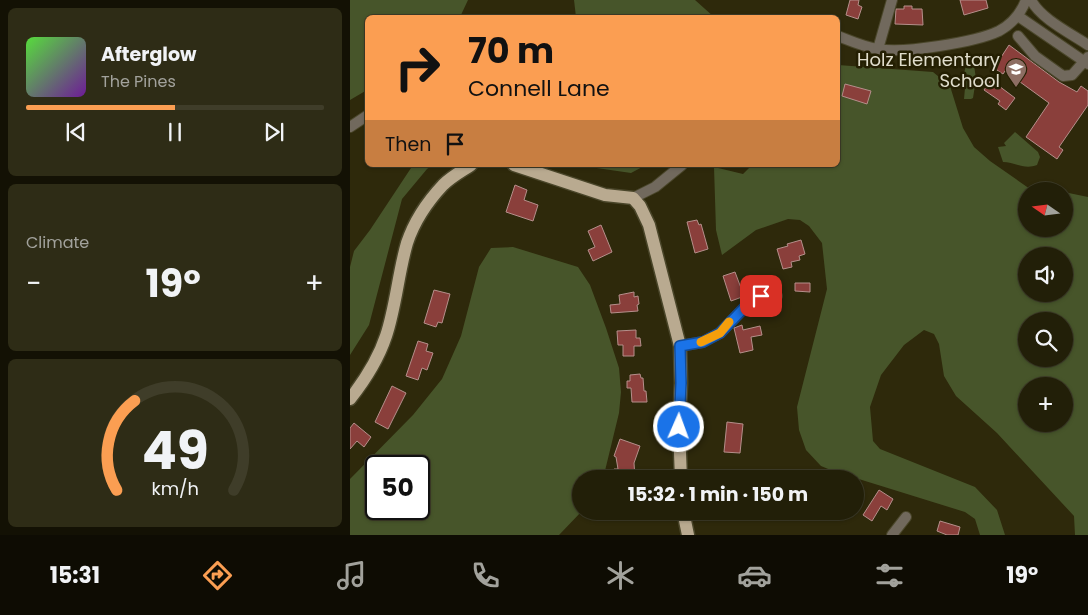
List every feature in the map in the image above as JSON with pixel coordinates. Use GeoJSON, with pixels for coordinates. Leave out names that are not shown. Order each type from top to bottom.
{"type":"FeatureCollection","features":[{"type":"Feature","properties":{"kind":"main road"},"geometry":{"type":"LineString","coordinates":[[350,399],[370,370],[386,337],[407,244],[414,227],[427,205],[444,184],[468,167]]}},
{"type":"Feature","properties":{"kind":"main road"},"geometry":{"type":"LineString","coordinates":[[520,167],[597,193],[633,198],[640,206],[649,225],[680,346],[681,470]]}},
{"type":"Feature","properties":{"kind":"main road"},"geometry":{"type":"LineString","coordinates":[[685,520],[688,535]]}},
{"type":"Feature","properties":{"kind":"street"},"geometry":{"type":"LineString","coordinates":[[878,49],[892,0]]}},
{"type":"Feature","properties":{"kind":"street"},"geometry":{"type":"LineString","coordinates":[[840,37],[878,49],[916,49],[988,35],[1000,30],[1018,16],[1023,10],[1026,0]]}},
{"type":"Feature","properties":{"kind":"street"},"geometry":{"type":"LineString","coordinates":[[1031,0],[1036,9],[1088,45]]}},
{"type":"Feature","properties":{"kind":"street"},"geometry":{"type":"LineString","coordinates":[[1018,16],[1087,60],[1072,75],[1063,76],[1035,56],[1018,36]]}},
{"type":"Feature","properties":{"kind":"street"},"geometry":{"type":"LineString","coordinates":[[350,127],[365,117]]}},
{"type":"Feature","properties":{"kind":"street"},"geometry":{"type":"LineString","coordinates":[[633,198],[655,187],[680,167]]}},
{"type":"Feature","properties":{"kind":"street"},"geometry":{"type":"LineString","coordinates":[[680,346],[703,342],[720,333],[746,306],[761,296],[777,296]]}},
{"type":"Feature","properties":{"kind":"street"},"geometry":{"type":"LineString","coordinates":[[892,535],[906,517]]}},
{"type":"Feature","properties":{"kind":"green space"},"geometry":{"type":"Polygon","coordinates":[[[350,0],[468,0],[461,15],[365,15],[365,91],[350,100],[350,0]]]}},
{"type":"Feature","properties":{"kind":"green space"},"geometry":{"type":"Polygon","coordinates":[[[574,0],[695,0],[712,15],[576,15],[574,0]]]}},
{"type":"Feature","properties":{"kind":"green space"},"geometry":{"type":"Polygon","coordinates":[[[840,65],[933,72],[950,86],[963,128],[974,147],[1020,182],[1018,182],[1018,238],[1072,238],[1073,194],[1088,197],[1088,535],[1075,535],[1074,516],[997,433],[956,396],[944,376],[939,344],[934,334],[924,330],[904,345],[881,375],[870,407],[873,441],[880,449],[975,487],[997,510],[1005,535],[980,535],[975,519],[965,512],[864,481],[864,470],[831,470],[821,466],[806,450],[799,430],[797,407],[827,289],[822,243],[809,226],[800,220],[788,219],[756,230],[722,255],[716,230],[714,167],[743,174],[750,167],[840,167],[840,65]]]}},
{"type":"Feature","properties":{"kind":"green space"},"geometry":{"type":"Polygon","coordinates":[[[974,65],[976,79],[973,98],[964,99],[966,77],[964,73],[966,66],[974,65]]]}},
{"type":"Feature","properties":{"kind":"green space"},"geometry":{"type":"Polygon","coordinates":[[[1015,132],[1038,152],[1040,157],[1037,165],[1028,167],[1003,162],[998,147],[1006,146],[1004,143],[1015,132]]]}},
{"type":"Feature","properties":{"kind":"green space"},"geometry":{"type":"Polygon","coordinates":[[[412,167],[430,167],[402,199],[369,325],[350,355],[350,267],[354,251],[412,167]]]}},
{"type":"Feature","properties":{"kind":"green space"},"geometry":{"type":"Polygon","coordinates":[[[590,167],[642,167],[631,173],[590,167]]]}},
{"type":"Feature","properties":{"kind":"green space"},"geometry":{"type":"Polygon","coordinates":[[[513,247],[578,267],[590,285],[619,368],[621,392],[619,413],[605,470],[572,470],[573,520],[559,535],[350,535],[350,479],[365,464],[365,520],[430,520],[430,455],[374,455],[413,415],[442,379],[461,336],[479,267],[491,248],[513,247]]]}},
{"type":"Feature","properties":{"kind":"building"},"geometry":{"type":"Polygon","coordinates":[[[850,0],[859,0],[858,5],[862,7],[858,19],[846,15],[850,0]]]}},
{"type":"Feature","properties":{"kind":"building"},"geometry":{"type":"Polygon","coordinates":[[[960,0],[986,0],[988,8],[964,15],[960,0]]]}},
{"type":"Feature","properties":{"kind":"building"},"geometry":{"type":"Polygon","coordinates":[[[904,6],[912,6],[912,9],[922,9],[923,25],[895,24],[896,9],[904,9],[904,6]]]}},
{"type":"Feature","properties":{"kind":"building"},"geometry":{"type":"Polygon","coordinates":[[[1009,45],[1059,82],[1077,92],[1081,86],[1088,91],[1088,105],[1059,147],[1063,150],[1057,159],[1026,137],[1049,103],[1005,71],[1003,74],[994,68],[1009,45]]]}},
{"type":"Feature","properties":{"kind":"building"},"geometry":{"type":"Polygon","coordinates":[[[991,80],[1015,98],[1006,110],[998,104],[1000,101],[984,90],[991,80]]]}},
{"type":"Feature","properties":{"kind":"building"},"geometry":{"type":"Polygon","coordinates":[[[845,84],[871,91],[867,104],[842,96],[845,84]]]}},
{"type":"Feature","properties":{"kind":"building"},"geometry":{"type":"Polygon","coordinates":[[[515,185],[527,190],[524,200],[538,205],[533,221],[506,212],[515,185]]]}},
{"type":"Feature","properties":{"kind":"building"},"geometry":{"type":"Polygon","coordinates":[[[697,220],[699,225],[701,224],[708,249],[695,253],[687,222],[697,220]]]}},
{"type":"Feature","properties":{"kind":"building"},"geometry":{"type":"Polygon","coordinates":[[[601,225],[612,252],[593,261],[588,250],[595,247],[588,231],[601,225]]]}},
{"type":"Feature","properties":{"kind":"building"},"geometry":{"type":"Polygon","coordinates":[[[801,240],[805,254],[799,256],[800,260],[791,262],[792,267],[783,269],[777,249],[801,240]]]}},
{"type":"Feature","properties":{"kind":"building"},"geometry":{"type":"Polygon","coordinates":[[[735,272],[741,288],[750,285],[753,293],[731,301],[723,276],[735,272]]]}},
{"type":"Feature","properties":{"kind":"building"},"geometry":{"type":"Polygon","coordinates":[[[795,283],[810,283],[810,292],[795,291],[795,283]]]}},
{"type":"Feature","properties":{"kind":"building"},"geometry":{"type":"Polygon","coordinates":[[[434,290],[450,294],[442,323],[438,322],[436,327],[424,323],[434,290]]]}},
{"type":"Feature","properties":{"kind":"building"},"geometry":{"type":"Polygon","coordinates":[[[634,292],[634,297],[638,296],[638,311],[611,313],[610,305],[620,304],[619,295],[634,292]]]}},
{"type":"Feature","properties":{"kind":"building"},"geometry":{"type":"Polygon","coordinates":[[[742,325],[743,330],[760,326],[762,335],[751,337],[753,350],[740,353],[734,328],[742,325]]]}},
{"type":"Feature","properties":{"kind":"building"},"geometry":{"type":"Polygon","coordinates":[[[636,330],[636,338],[640,338],[641,346],[634,346],[634,356],[623,356],[623,345],[618,345],[617,331],[636,330]]]}},
{"type":"Feature","properties":{"kind":"building"},"geometry":{"type":"Polygon","coordinates":[[[418,341],[428,344],[426,351],[433,353],[427,370],[422,368],[418,380],[406,376],[418,341]]]}},
{"type":"Feature","properties":{"kind":"building"},"geometry":{"type":"Polygon","coordinates":[[[640,374],[641,378],[643,378],[647,402],[632,402],[631,388],[627,388],[627,381],[630,381],[630,375],[640,374]]]}},
{"type":"Feature","properties":{"kind":"building"},"geometry":{"type":"Polygon","coordinates":[[[392,386],[406,393],[388,429],[375,422],[392,386]]]}},
{"type":"Feature","properties":{"kind":"building"},"geometry":{"type":"Polygon","coordinates":[[[727,422],[743,424],[740,453],[724,452],[727,422]]]}},
{"type":"Feature","properties":{"kind":"building"},"geometry":{"type":"Polygon","coordinates":[[[354,423],[371,437],[364,447],[357,441],[350,449],[350,428],[354,423]]]}},
{"type":"Feature","properties":{"kind":"building"},"geometry":{"type":"Polygon","coordinates":[[[620,439],[640,446],[634,463],[634,470],[614,470],[618,469],[616,457],[614,456],[620,439]]]}},
{"type":"Feature","properties":{"kind":"building"},"geometry":{"type":"Polygon","coordinates":[[[879,490],[893,499],[887,510],[881,506],[872,521],[864,516],[879,490]]]}},
{"type":"Feature","properties":{"kind":"building"},"geometry":{"type":"Polygon","coordinates":[[[940,521],[960,527],[958,535],[947,535],[937,531],[940,521]]]}},
{"type":"Feature","properties":{"kind":"slow traffic"},"geometry":{"type":"LineString","coordinates":[[701,342],[720,333],[729,322]]}},
{"type":"Feature","properties":{"kind":"place","name":"Holz Elementary School"},"geometry":{"type":"Point","coordinates":[1016,88]}},
{"type":"Feature","properties":{"kind":"route"},"geometry":{"type":"LineString","coordinates":[[679,427],[680,346],[703,342],[720,333],[732,318],[761,296]]}}]}
